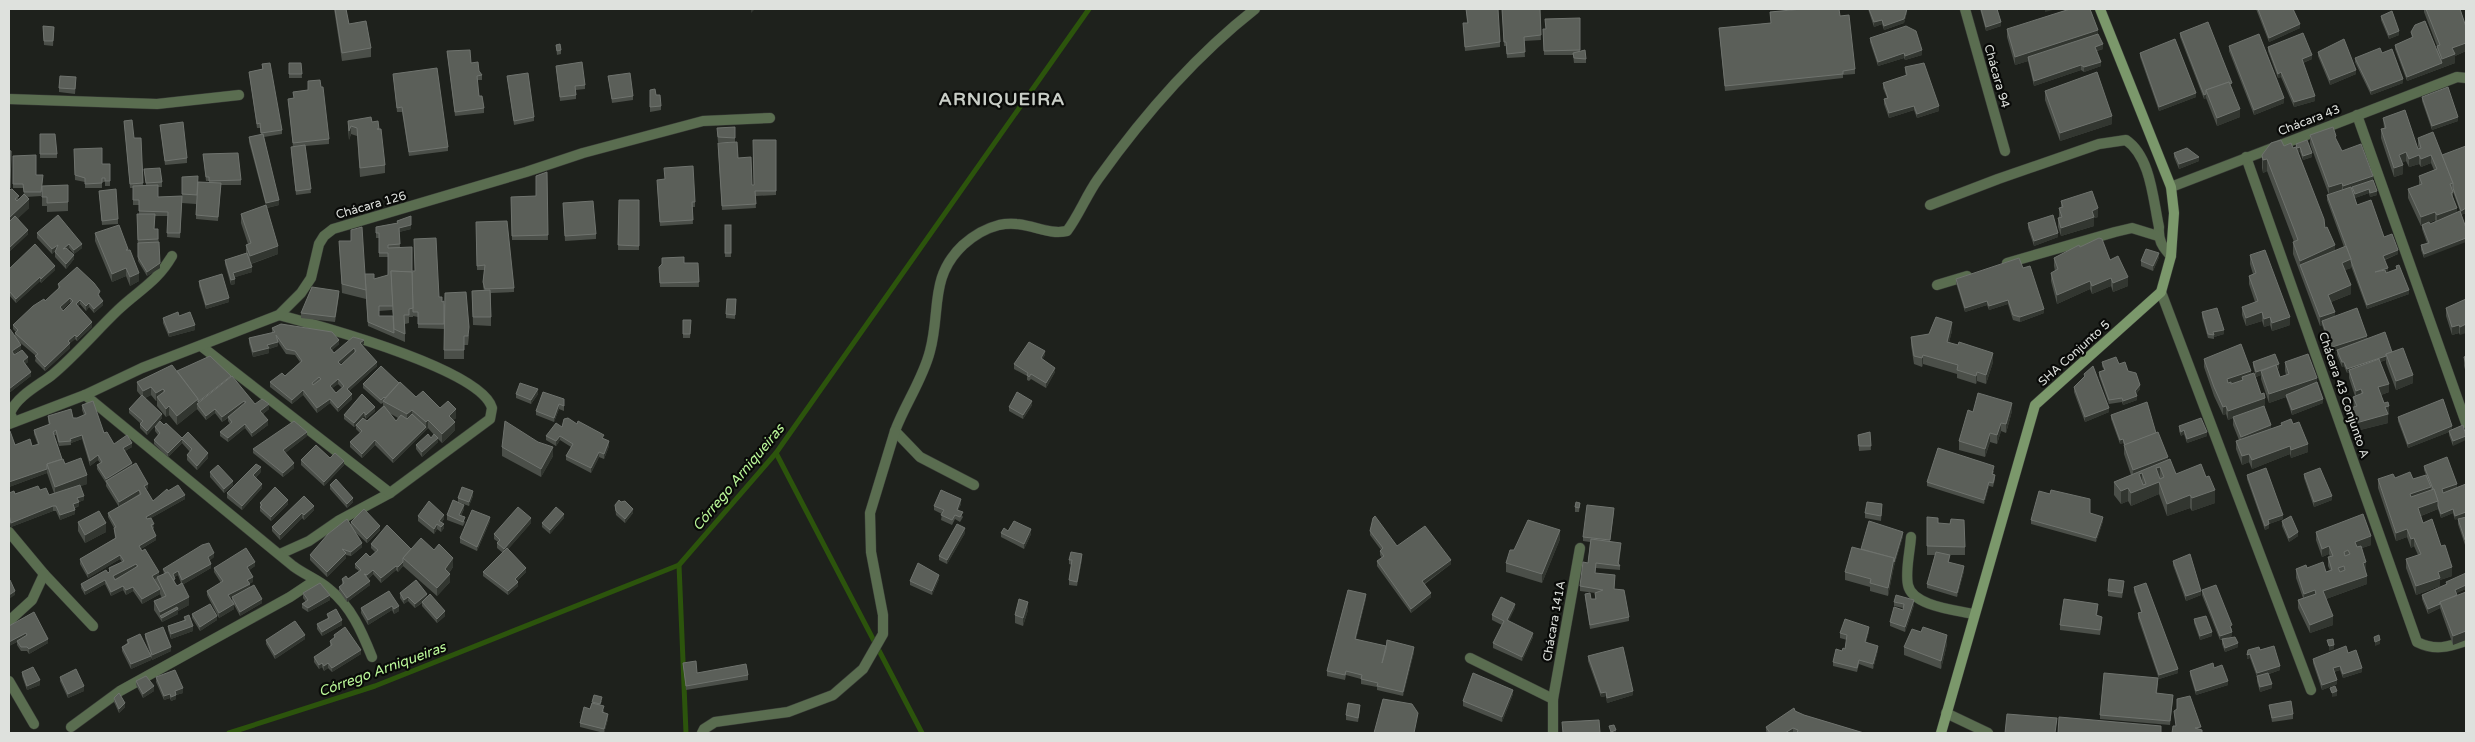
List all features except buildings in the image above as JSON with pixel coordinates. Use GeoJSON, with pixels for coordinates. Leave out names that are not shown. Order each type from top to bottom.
{"type":"FeatureCollection","features":[{"type":"Feature","properties":{"kind":"street"},"geometry":{"type":"LineString","coordinates":[[702,733],[704,729],[715,722],[788,712],[833,695],[863,669],[883,634],[883,615],[871,552],[870,513],[895,431],[930,351],[941,276],[950,257],[978,234],[998,226],[1024,224],[1051,231],[1067,231],[1099,178],[1153,106],[1234,25],[1255,9]]}},
{"type":"Feature","properties":{"kind":"street","name":"Chácara 94"},"geometry":{"type":"LineString","coordinates":[[1966,9],[2006,151]]}},
{"type":"Feature","properties":{"kind":"street"},"geometry":{"type":"LineString","coordinates":[[2100,9],[2171,187],[2174,213],[2171,256],[2160,292],[2311,690]]}},
{"type":"Feature","properties":{"kind":"street","name":"Chácara 43"},"geometry":{"type":"LineString","coordinates":[[2171,187],[2246,157],[2461,78]]}},
{"type":"Feature","properties":{"kind":"street"},"geometry":{"type":"LineString","coordinates":[[9,99],[158,104],[239,95]]}},
{"type":"Feature","properties":{"kind":"street"},"geometry":{"type":"LineString","coordinates":[[2356,116],[2466,423]]}},
{"type":"Feature","properties":{"kind":"street","name":"Chácara 126"},"geometry":{"type":"LineString","coordinates":[[11,423],[86,395],[113,380],[280,315],[301,293],[310,278],[319,244],[324,236],[343,226],[518,175],[583,153],[703,121],[770,118]]}},
{"type":"Feature","properties":{"kind":"street"},"geometry":{"type":"LineString","coordinates":[[1930,205],[2099,144],[2126,140],[2134,145],[2146,170],[2159,227],[2158,236],[2162,247],[2171,256]]}},
{"type":"Feature","properties":{"kind":"street","name":"Chácara 43 Conjunto A"},"geometry":{"type":"LineString","coordinates":[[2246,157],[2417,642],[2429,648],[2446,648],[2466,640]]}},
{"type":"Feature","properties":{"kind":"street"},"geometry":{"type":"LineString","coordinates":[[2000,266],[2132,228],[2158,236]]}},
{"type":"Feature","properties":{"kind":"street"},"geometry":{"type":"LineString","coordinates":[[11,423],[10,413],[15,405],[54,374],[119,309],[150,286],[172,256]]}},
{"type":"Feature","properties":{"kind":"street"},"geometry":{"type":"LineString","coordinates":[[1937,286],[1982,271]]}},
{"type":"Feature","properties":{"kind":"street","name":"SHA Conjunto 5"},"geometry":{"type":"LineString","coordinates":[[1941,733],[2035,405],[2160,292]]}},
{"type":"Feature","properties":{"kind":"street"},"geometry":{"type":"LineString","coordinates":[[280,315],[352,335],[395,350],[470,384],[491,402],[492,413],[486,422],[390,493],[338,522],[309,541],[280,554]]}},
{"type":"Feature","properties":{"kind":"street"},"geometry":{"type":"LineString","coordinates":[[202,346],[390,493]]}},
{"type":"Feature","properties":{"kind":"street"},"geometry":{"type":"LineString","coordinates":[[86,395],[280,554],[314,581],[330,589],[350,611],[363,632],[372,658]]}},
{"type":"Feature","properties":{"kind":"street"},"geometry":{"type":"LineString","coordinates":[[895,431],[920,457],[974,485]]}},
{"type":"Feature","properties":{"kind":"street"},"geometry":{"type":"LineString","coordinates":[[9,532],[44,574],[93,626]]}},
{"type":"Feature","properties":{"kind":"street"},"geometry":{"type":"LineString","coordinates":[[1911,537],[1908,586],[1916,597],[1927,603],[1974,614]]}},
{"type":"Feature","properties":{"kind":"street","name":"Chácara 141A"},"geometry":{"type":"LineString","coordinates":[[1553,733],[1553,699],[1580,548]]}},
{"type":"Feature","properties":{"kind":"street"},"geometry":{"type":"LineString","coordinates":[[9,621],[32,600],[44,574]]}},
{"type":"Feature","properties":{"kind":"street"},"geometry":{"type":"LineString","coordinates":[[70,727],[120,691],[290,597],[314,581]]}},
{"type":"Feature","properties":{"kind":"street"},"geometry":{"type":"LineString","coordinates":[[1470,658],[1553,699]]}},
{"type":"Feature","properties":{"kind":"street"},"geometry":{"type":"LineString","coordinates":[[9,681],[34,724]]}},
{"type":"Feature","properties":{"kind":"street"},"geometry":{"type":"LineString","coordinates":[[1946,714],[1988,733]]}},
{"type":"Feature","properties":{"kind":"waterway","name":"Córrego Arniqueiras"},"geometry":{"type":"LineString","coordinates":[[229,733],[375,686],[679,565],[776,453],[1089,9]]}},
{"type":"Feature","properties":{"kind":"waterway"},"geometry":{"type":"LineString","coordinates":[[776,453],[922,733]]}},
{"type":"Feature","properties":{"kind":"waterway"},"geometry":{"type":"LineString","coordinates":[[679,565],[686,733]]}},
{"type":"Feature","properties":{"kind":"district","name":"ARNIQUEIRA"},"geometry":{"type":"Point","coordinates":[1002,99]}}]}
